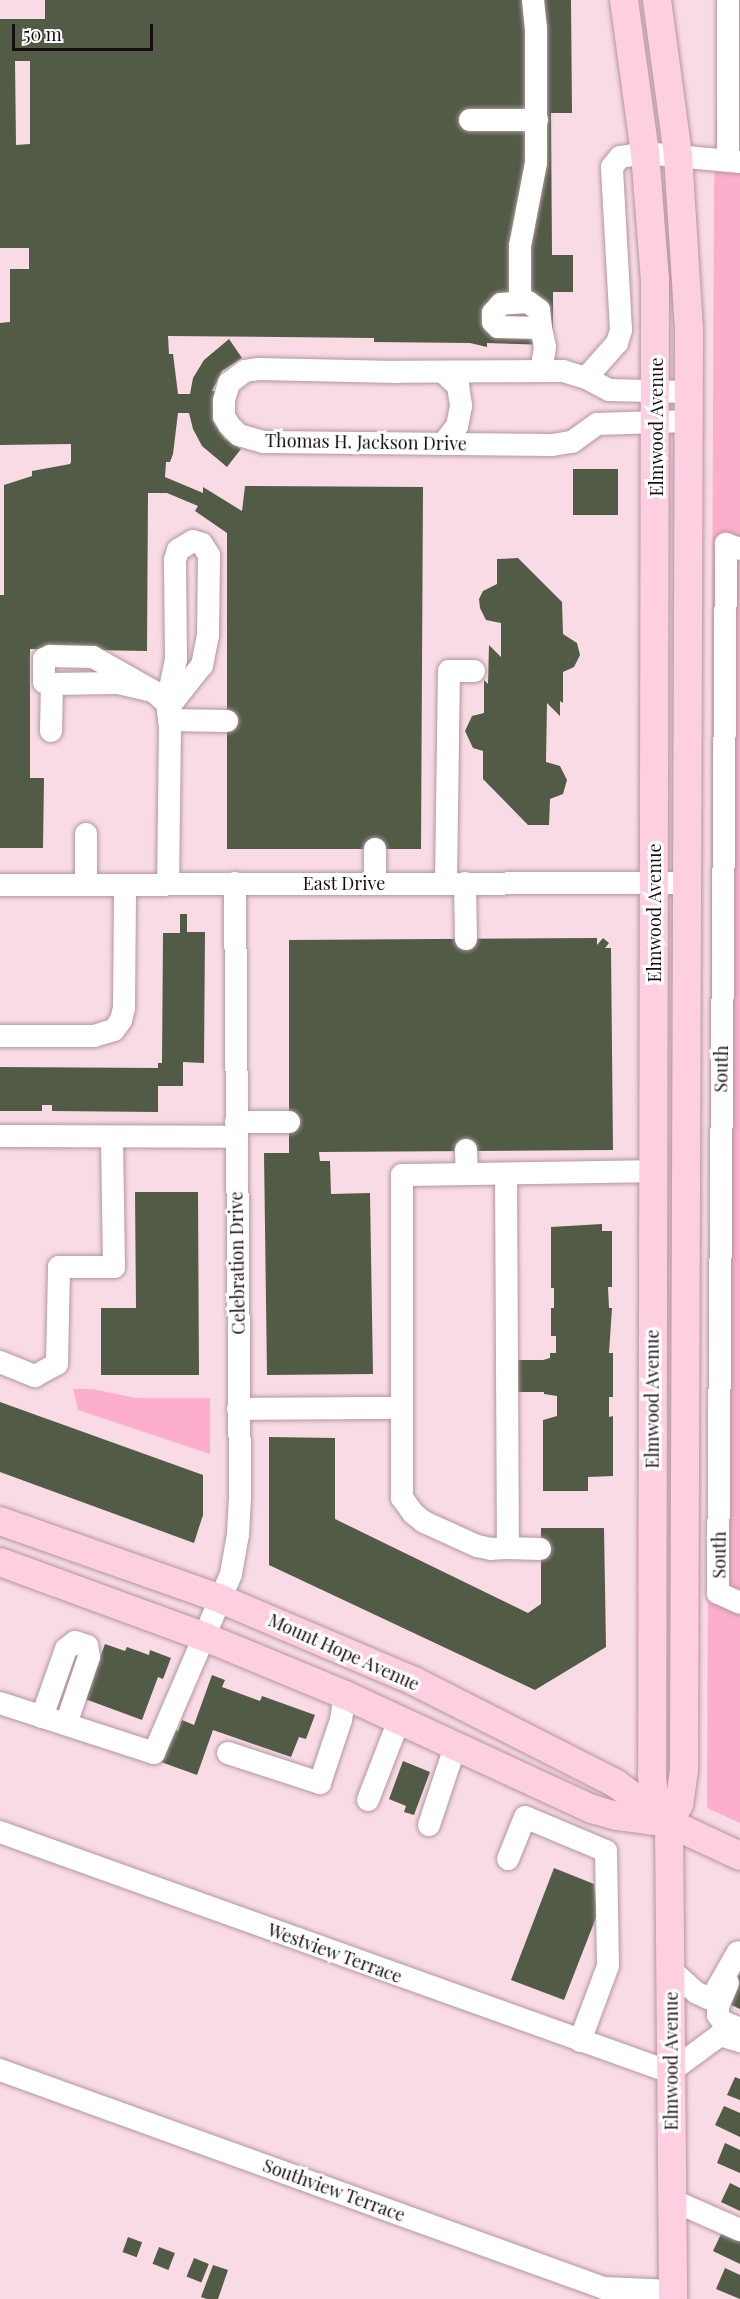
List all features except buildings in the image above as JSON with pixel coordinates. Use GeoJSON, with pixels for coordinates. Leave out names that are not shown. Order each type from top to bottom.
{"type":"FeatureCollection","features":[{"type":"Feature","properties":{"kind":"main road","name":"Elmwood Avenue"},"geometry":{"type":"LineString","coordinates":[[624,0],[645,153],[655,279],[652,1775],[654,1796],[669,1823]]}},
{"type":"Feature","properties":{"kind":"main road","name":"Elmwood Avenue"},"geometry":{"type":"LineString","coordinates":[[657,0],[678,155],[688,282],[684,1770],[679,1804],[669,1823],[672,2295]]}},
{"type":"Feature","properties":{"kind":"main road","name":"Mount Hope Avenue"},"geometry":{"type":"LineString","coordinates":[[0,1521],[221,1599],[414,1681],[615,1783],[669,1823],[740,1856]]}},
{"type":"Feature","properties":{"kind":"main road","name":"Mount Hope Avenue"},"geometry":{"type":"LineString","coordinates":[[0,1562],[205,1637],[345,1695],[603,1813],[669,1823]]}},
{"type":"Feature","properties":{"kind":"street"},"geometry":{"type":"LineString","coordinates":[[520,302],[520,246],[535,175],[537,29],[533,0]]}},
{"type":"Feature","properties":{"kind":"street"},"geometry":{"type":"LineString","coordinates":[[586,378],[617,343],[621,330],[612,167],[620,157],[645,153],[734,161],[728,0]]}},
{"type":"Feature","properties":{"kind":"street"},"geometry":{"type":"LineString","coordinates":[[470,120],[537,120]]}},
{"type":"Feature","properties":{"kind":"street"},"geometry":{"type":"LineString","coordinates":[[541,328],[505,328],[493,322],[493,313],[501,304],[520,302],[528,302],[539,310],[545,348],[541,371]]}},
{"type":"Feature","properties":{"kind":"street","name":"Thomas H. Jackson Drive"},"geometry":{"type":"LineString","coordinates":[[688,392],[609,390],[586,378],[563,371],[259,369],[245,371],[229,383],[224,401],[224,416],[229,425],[239,435],[264,442],[552,444],[572,442],[597,424],[688,420]]}},
{"type":"Feature","properties":{"kind":"street"},"geometry":{"type":"LineString","coordinates":[[443,372],[458,386],[461,406],[457,426],[443,444]]}},
{"type":"Feature","properties":{"kind":"street"},"geometry":{"type":"LineString","coordinates":[[164,705],[202,665],[208,635],[209,555],[202,544],[193,541],[178,550],[175,560],[176,659],[164,705],[168,884]]}},
{"type":"Feature","properties":{"kind":"street","name":"South"},"geometry":{"type":"LineString","coordinates":[[733,546],[730,1218],[718,1593],[740,1603]]}},
{"type":"Feature","properties":{"kind":"street"},"geometry":{"type":"LineString","coordinates":[[51,731],[52,684],[44,682],[44,660],[50,656],[93,657],[164,705],[227,721]]}},
{"type":"Feature","properties":{"kind":"street"},"geometry":{"type":"LineString","coordinates":[[466,939],[456,883],[449,671],[474,670]]}},
{"type":"Feature","properties":{"kind":"street"},"geometry":{"type":"LineString","coordinates":[[86,834],[86,885]]}},
{"type":"Feature","properties":{"kind":"street"},"geometry":{"type":"LineString","coordinates":[[375,849],[375,883]]}},
{"type":"Feature","properties":{"kind":"street","name":"Celebration Drive"},"geometry":{"type":"LineString","coordinates":[[66,1724],[154,1753],[231,1574],[238,1535],[235,883]]}},
{"type":"Feature","properties":{"kind":"street","name":"East Drive"},"geometry":{"type":"LineString","coordinates":[[0,885],[687,883]]}},
{"type":"Feature","properties":{"kind":"street"},"geometry":{"type":"LineString","coordinates":[[0,1036],[105,1034],[114,1030],[121,1020],[124,993],[125,885]]}},
{"type":"Feature","properties":{"kind":"street"},"geometry":{"type":"LineString","coordinates":[[0,1136],[112,1137],[235,1130],[290,1122]]}},
{"type":"Feature","properties":{"kind":"street"},"geometry":{"type":"LineString","coordinates":[[0,1362],[35,1376],[57,1364],[59,1267],[114,1267],[112,1137]]}},
{"type":"Feature","properties":{"kind":"street"},"geometry":{"type":"LineString","coordinates":[[466,1150],[467,1174]]}},
{"type":"Feature","properties":{"kind":"street"},"geometry":{"type":"LineString","coordinates":[[540,1549],[477,1546],[424,1522],[413,1513],[402,1498],[400,1408],[402,1175],[652,1171]]}},
{"type":"Feature","properties":{"kind":"street"},"geometry":{"type":"LineString","coordinates":[[506,1174],[508,1548]]}},
{"type":"Feature","properties":{"kind":"street"},"geometry":{"type":"LineString","coordinates":[[238,1409],[400,1408]]}},
{"type":"Feature","properties":{"kind":"street"},"geometry":{"type":"LineString","coordinates":[[0,1703],[42,1717],[66,1724],[90,1657],[87,1646],[75,1642],[66,1649],[42,1717]]}},
{"type":"Feature","properties":{"kind":"street"},"geometry":{"type":"LineString","coordinates":[[228,1753],[320,1784],[341,1720],[345,1695]]}},
{"type":"Feature","properties":{"kind":"street"},"geometry":{"type":"LineString","coordinates":[[368,1800],[399,1720]]}},
{"type":"Feature","properties":{"kind":"street"},"geometry":{"type":"LineString","coordinates":[[429,1825],[455,1746]]}},
{"type":"Feature","properties":{"kind":"street"},"geometry":{"type":"LineString","coordinates":[[508,1859],[540,1785]]}},
{"type":"Feature","properties":{"kind":"street"},"geometry":{"type":"LineString","coordinates":[[525,1817],[606,1851],[608,1966],[580,2041]]}},
{"type":"Feature","properties":{"kind":"street","name":"Westview Terrace"},"geometry":{"type":"LineString","coordinates":[[0,1832],[670,2072]]}},
{"type":"Feature","properties":{"kind":"street"},"geometry":{"type":"LineString","coordinates":[[670,1969],[697,1993],[708,1998],[714,1994],[739,1950]]}},
{"type":"Feature","properties":{"kind":"street"},"geometry":{"type":"LineString","coordinates":[[739,1950],[735,1968],[718,2006],[718,2014],[723,2022],[740,2029]]}},
{"type":"Feature","properties":{"kind":"street"},"geometry":{"type":"LineString","coordinates":[[670,2072],[720,2035],[740,2041]]}},
{"type":"Feature","properties":{"kind":"street"},"geometry":{"type":"LineString","coordinates":[[705,2048],[716,2044],[740,2052]]}},
{"type":"Feature","properties":{"kind":"street","name":"Southview Terrace"},"geometry":{"type":"LineString","coordinates":[[0,2070],[604,2288],[672,2295]]}},
{"type":"Feature","properties":{"kind":"street"},"geometry":{"type":"LineString","coordinates":[[672,2200],[740,2230]]}},
{"type":"Feature","properties":{"kind":"shaded area"},"geometry":{"type":"Polygon","coordinates":[[[720,0],[740,0],[740,1823],[707,1808],[714,189],[720,0]]]}},
{"type":"Feature","properties":{"kind":"shaded area"},"geometry":{"type":"Polygon","coordinates":[[[73,1389],[92,1389],[136,1398],[210,1398],[210,1454],[78,1410],[73,1389]]]}}]}
